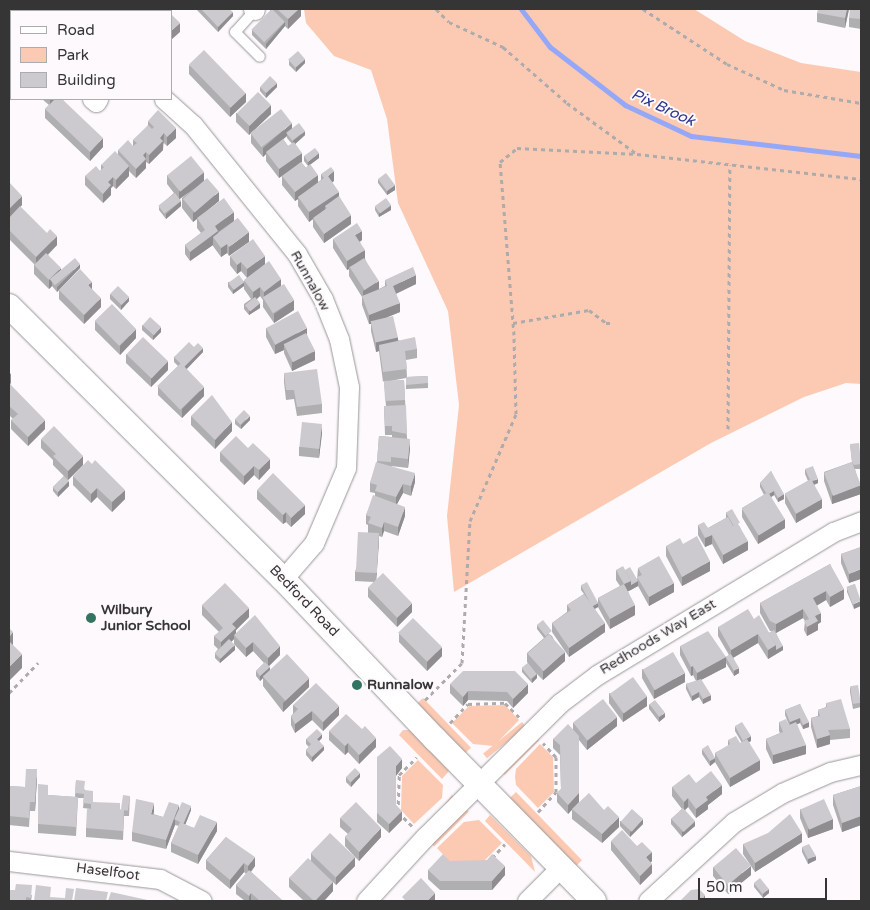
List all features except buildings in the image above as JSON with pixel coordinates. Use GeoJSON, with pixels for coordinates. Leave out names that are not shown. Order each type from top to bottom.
{"type":"FeatureCollection","features":[{"type":"Feature","properties":{"kind":"street","name":"Runnalow"},"geometry":{"type":"LineString","coordinates":[[165,100],[193,125],[297,254],[323,299],[339,339],[349,386],[346,468],[314,543],[284,579]]}},
{"type":"Feature","properties":{"kind":"street","name":"Bedford Road"},"geometry":{"type":"LineString","coordinates":[[9,306],[284,579],[410,714],[594,901]]}},
{"type":"Feature","properties":{"kind":"street","name":"Redhoods Way East"},"geometry":{"type":"LineString","coordinates":[[366,901],[560,703],[597,675],[833,532],[861,521]]}},
{"type":"Feature","properties":{"kind":"street"},"geometry":{"type":"LineString","coordinates":[[648,901],[734,822],[782,793],[830,772],[861,765]]}},
{"type":"Feature","properties":{"kind":"street","name":"Haselfoot"},"geometry":{"type":"LineString","coordinates":[[9,861],[160,879],[202,901]]}},
{"type":"Feature","properties":{"kind":"street"},"geometry":{"type":"LineString","coordinates":[[527,901],[560,868]]}},
{"type":"Feature","properties":{"kind":"lane"},"geometry":{"type":"LineString","coordinates":[[255,9],[235,32],[260,57]]}},
{"type":"Feature","properties":{"kind":"path"},"geometry":{"type":"LineString","coordinates":[[436,9],[449,22],[503,47],[567,103],[637,154]]}},
{"type":"Feature","properties":{"kind":"path"},"geometry":{"type":"LineString","coordinates":[[643,9],[727,64],[784,90],[861,103]]}},
{"type":"Feature","properties":{"kind":"path"},"geometry":{"type":"LineString","coordinates":[[410,714],[462,663],[470,521],[516,414],[512,323],[500,162],[517,148],[637,154],[730,166],[861,179]]}},
{"type":"Feature","properties":{"kind":"path"},"geometry":{"type":"LineString","coordinates":[[728,429],[730,166]]}},
{"type":"Feature","properties":{"kind":"path"},"geometry":{"type":"LineString","coordinates":[[512,323],[589,310],[606,323],[614,323]]}},
{"type":"Feature","properties":{"kind":"path"},"geometry":{"type":"LineString","coordinates":[[9,693],[38,663]]}},
{"type":"Feature","properties":{"kind":"path"},"geometry":{"type":"LineString","coordinates":[[450,723],[468,704],[506,703],[522,720]]}},
{"type":"Feature","properties":{"kind":"path"},"geometry":{"type":"LineString","coordinates":[[538,812],[556,792],[556,757],[541,741]]}},
{"type":"Feature","properties":{"kind":"path"},"geometry":{"type":"LineString","coordinates":[[414,828],[398,812],[399,776],[417,757]]}},
{"type":"Feature","properties":{"kind":"path"},"geometry":{"type":"LineString","coordinates":[[485,865],[505,844]]}},
{"type":"Feature","properties":{"kind":"green space"},"geometry":{"type":"Polygon","coordinates":[[[304,9],[694,9],[745,41],[801,63],[861,72],[861,384],[846,383],[804,397],[711,443],[454,592],[447,516],[459,405],[448,311],[398,203],[387,119],[371,70],[334,56],[306,23],[304,9]]]}},
{"type":"Feature","properties":{"kind":"green space"},"geometry":{"type":"Polygon","coordinates":[[[423,698],[471,748],[465,753],[417,704],[423,698]]]}},
{"type":"Feature","properties":{"kind":"green space"},"geometry":{"type":"Polygon","coordinates":[[[505,705],[519,720],[494,746],[473,744],[452,723],[469,706],[505,705]]]}},
{"type":"Feature","properties":{"kind":"green space"},"geometry":{"type":"Polygon","coordinates":[[[522,722],[526,727],[487,758],[483,753],[522,722]]]}},
{"type":"Feature","properties":{"kind":"green space"},"geometry":{"type":"Polygon","coordinates":[[[403,730],[410,730],[449,771],[442,779],[399,735],[403,730]]]}},
{"type":"Feature","properties":{"kind":"green space"},"geometry":{"type":"Polygon","coordinates":[[[535,736],[539,740],[505,775],[500,771],[535,736]]]}},
{"type":"Feature","properties":{"kind":"green space"},"geometry":{"type":"Polygon","coordinates":[[[540,744],[553,757],[554,792],[538,808],[516,785],[515,777],[516,769],[540,744]]]}},
{"type":"Feature","properties":{"kind":"green space"},"geometry":{"type":"Polygon","coordinates":[[[418,760],[443,785],[442,798],[414,824],[401,810],[402,776],[418,760]]]}},
{"type":"Feature","properties":{"kind":"green space"},"geometry":{"type":"Polygon","coordinates":[[[516,792],[582,860],[576,867],[510,798],[516,792]]]}},
{"type":"Feature","properties":{"kind":"green space"},"geometry":{"type":"Polygon","coordinates":[[[452,795],[456,798],[427,836],[423,833],[452,795]]]}},
{"type":"Feature","properties":{"kind":"green space"},"geometry":{"type":"Polygon","coordinates":[[[466,809],[469,812],[434,846],[431,844],[466,809]]]}},
{"type":"Feature","properties":{"kind":"green space"},"geometry":{"type":"Polygon","coordinates":[[[490,815],[531,856],[535,872],[485,821],[490,815]]]}},
{"type":"Feature","properties":{"kind":"green space"},"geometry":{"type":"Polygon","coordinates":[[[479,820],[502,843],[483,862],[452,864],[437,848],[464,822],[479,820]]]}},
{"type":"Feature","properties":{"kind":"waterway","name":"Pix Brook"},"geometry":{"type":"LineString","coordinates":[[521,9],[550,47],[625,105],[691,136],[861,156]]}},
{"type":"Feature","properties":{"kind":"place","name":"Wilbury Junior School"},"geometry":{"type":"Point","coordinates":[91,618]}},
{"type":"Feature","properties":{"kind":"place","name":"Runnalow"},"geometry":{"type":"Point","coordinates":[357,685]}}]}
